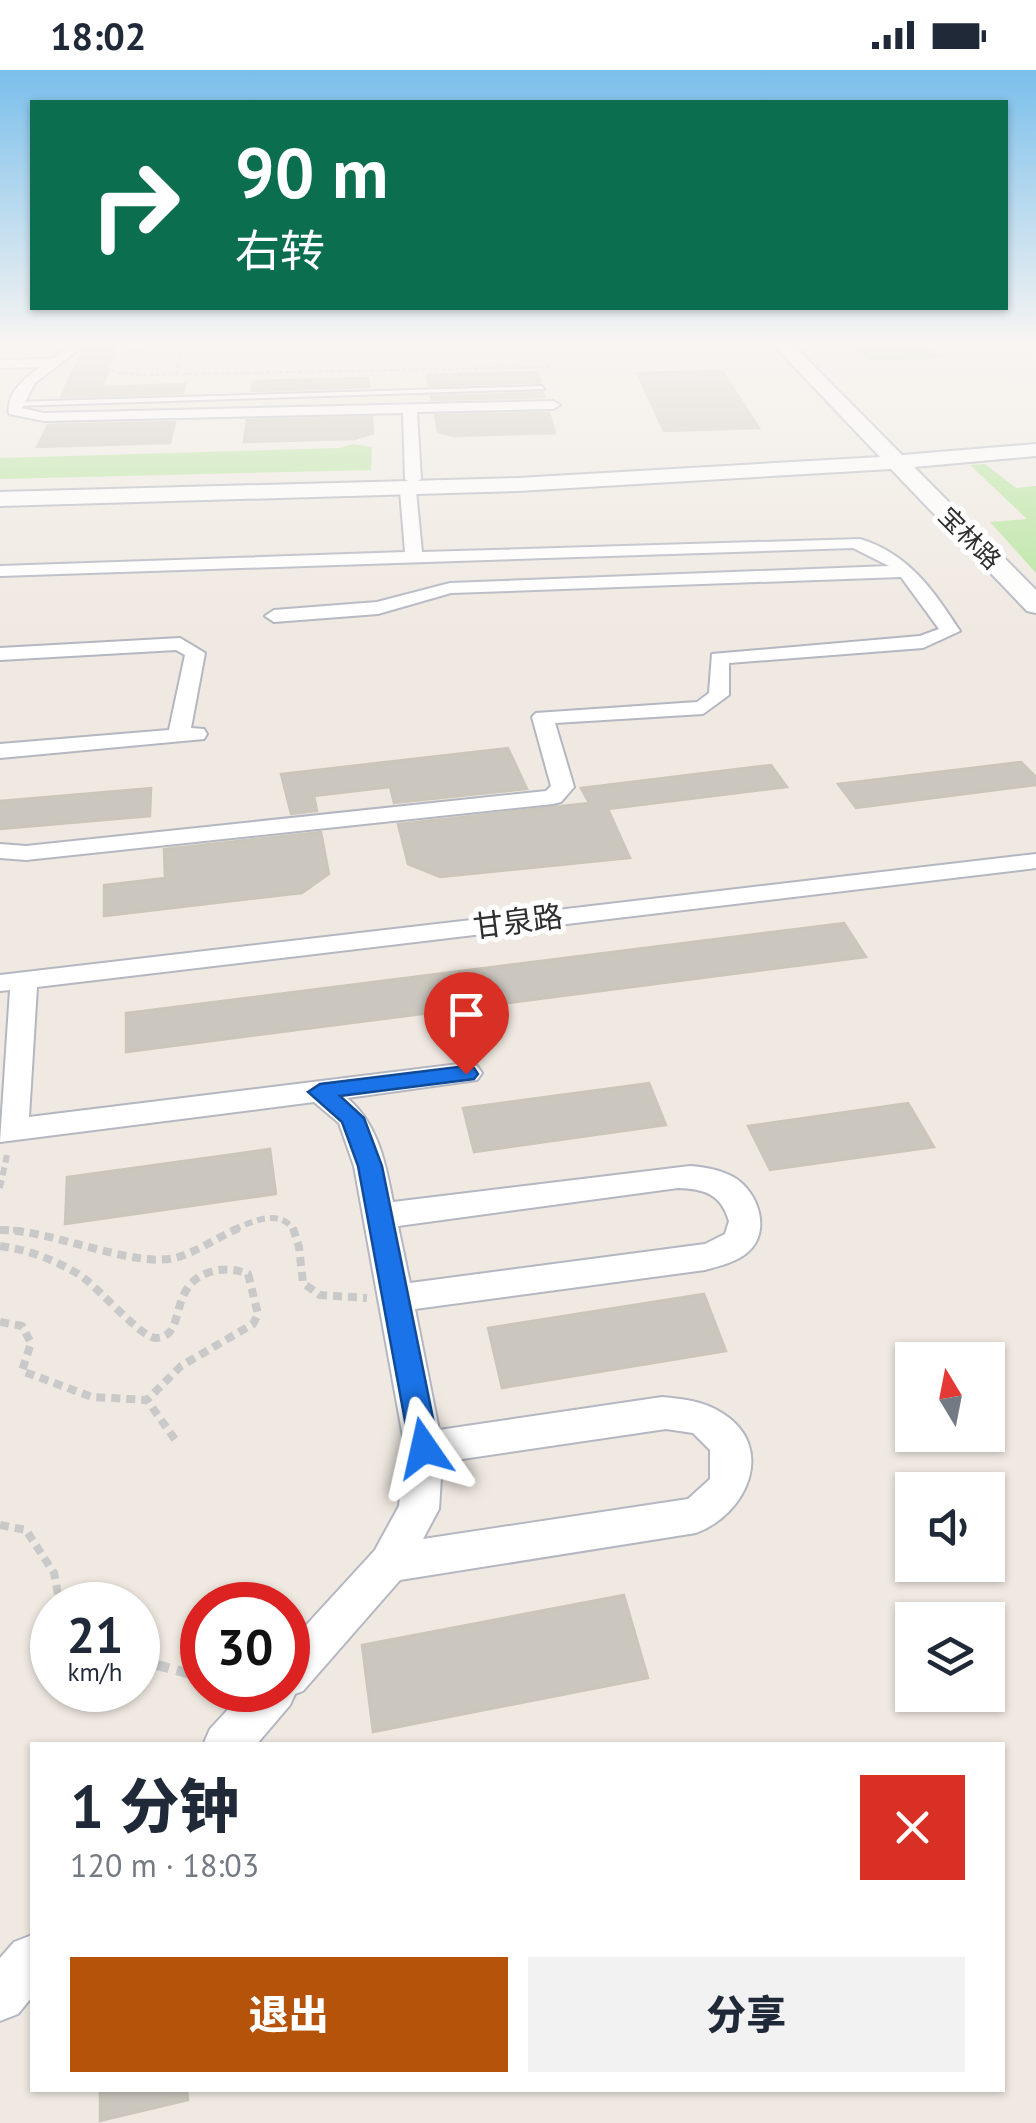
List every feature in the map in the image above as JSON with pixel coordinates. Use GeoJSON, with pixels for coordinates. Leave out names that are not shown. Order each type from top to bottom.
{"type":"FeatureCollection","features":[{"type":"Feature","properties":{"kind":"street"},"geometry":{"type":"LineString","coordinates":[[410,437],[414,558]]}},
{"type":"Feature","properties":{"kind":"street","name":"宝林路"},"geometry":{"type":"LineString","coordinates":[[871,437],[1036,605]]}},
{"type":"Feature","properties":{"kind":"street"},"geometry":{"type":"LineString","coordinates":[[0,499],[688,478],[1036,439]]}},
{"type":"Feature","properties":{"kind":"street"},"geometry":{"type":"LineString","coordinates":[[891,458],[1036,450]]}},
{"type":"Feature","properties":{"kind":"street"},"geometry":{"type":"LineString","coordinates":[[0,488],[410,485]]}},
{"type":"Feature","properties":{"kind":"street"},"geometry":{"type":"LineString","coordinates":[[0,852],[26,853],[553,797],[564,787],[543,717],[703,708],[719,695],[718,658],[923,642],[950,632],[891,556],[854,543],[2,573]]}},
{"type":"Feature","properties":{"kind":"street"},"geometry":{"type":"LineString","coordinates":[[495,555],[504,586]]}},
{"type":"Feature","properties":{"kind":"street"},"geometry":{"type":"LineString","coordinates":[[274,616],[378,608],[450,588],[905,571]]}},
{"type":"Feature","properties":{"kind":"street"},"geometry":{"type":"LineString","coordinates":[[0,654],[180,644],[195,652],[190,735],[0,751]]}},
{"type":"Feature","properties":{"kind":"street","name":"甘泉路"},"geometry":{"type":"LineString","coordinates":[[12,982],[1036,860]]}},
{"type":"Feature","properties":{"kind":"street"},"geometry":{"type":"LineString","coordinates":[[12,982],[7,1130],[466,1074]]}},
{"type":"Feature","properties":{"kind":"street"},"geometry":{"type":"LineString","coordinates":[[310,1651],[388,1563],[419,1509],[424,1448],[370,1166],[352,1118],[320,1092]]}},
{"type":"Feature","properties":{"kind":"street"},"geometry":{"type":"LineString","coordinates":[[380,1216],[678,1177],[703,1178],[725,1187],[737,1200],[746,1220],[744,1236],[731,1250],[705,1257],[396,1298]]}},
{"type":"Feature","properties":{"kind":"street"},"geometry":{"type":"LineString","coordinates":[[388,1563],[696,1514],[722,1497],[734,1473],[720,1431],[696,1417],[662,1413],[424,1448]]}},
{"type":"Feature","properties":{"kind":"street"},"geometry":{"type":"LineString","coordinates":[[229,1742],[255,1712]]}},
{"type":"Feature","properties":{"kind":"street"},"geometry":{"type":"LineString","coordinates":[[0,1996],[30,1962]]}},
{"type":"Feature","properties":{"kind":"path"},"geometry":{"type":"LineString","coordinates":[[0,1230],[23,1227],[145,1257],[172,1259],[266,1218],[283,1220],[295,1230],[302,1283],[320,1295],[396,1298]]}},
{"type":"Feature","properties":{"kind":"path"},"geometry":{"type":"LineString","coordinates":[[0,1246],[48,1258],[97,1289],[124,1311],[135,1330],[151,1338],[166,1337],[174,1329],[180,1320],[178,1296],[184,1284],[196,1275],[237,1268],[248,1274],[258,1314],[253,1324],[171,1371],[158,1382],[147,1400]]}},
{"type":"Feature","properties":{"kind":"path"},"geometry":{"type":"LineString","coordinates":[[0,1322],[22,1326],[31,1343],[22,1372],[92,1398],[147,1400]]}},
{"type":"Feature","properties":{"kind":"path"},"geometry":{"type":"LineString","coordinates":[[147,1400],[176,1441]]}},
{"type":"Feature","properties":{"kind":"path"},"geometry":{"type":"LineString","coordinates":[[0,1525],[26,1530],[56,1582]]}},
{"type":"Feature","properties":{"kind":"green space"},"geometry":{"type":"Polygon","coordinates":[[[354,444],[372,447],[371,470],[0,479],[0,458],[339,448],[354,444]]]}},
{"type":"Feature","properties":{"kind":"green space"},"geometry":{"type":"Polygon","coordinates":[[[985,464],[1016,488],[1036,486],[1036,573],[990,522],[1027,519],[970,465],[985,464]]]}},
{"type":"Feature","properties":{"kind":"building"},"geometry":{"type":"Polygon","coordinates":[[[42,437],[171,437],[170,443],[37,447],[42,437]]]}},
{"type":"Feature","properties":{"kind":"building"},"geometry":{"type":"Polygon","coordinates":[[[245,437],[362,437],[355,439],[244,442],[245,437]]]}},
{"type":"Feature","properties":{"kind":"building"},"geometry":{"type":"Polygon","coordinates":[[[508,748],[527,789],[394,803],[390,787],[314,796],[317,811],[291,814],[281,774],[508,748]]]}},
{"type":"Feature","properties":{"kind":"building"},"geometry":{"type":"Polygon","coordinates":[[[1021,762],[1036,777],[1036,785],[856,808],[838,784],[1021,762]]]}},
{"type":"Feature","properties":{"kind":"building"},"geometry":{"type":"Polygon","coordinates":[[[771,765],[787,787],[608,809],[630,858],[440,877],[408,864],[398,824],[589,803],[581,788],[771,765]]]}},
{"type":"Feature","properties":{"kind":"building"},"geometry":{"type":"Polygon","coordinates":[[[151,788],[150,816],[0,829],[0,801],[151,788]]]}},
{"type":"Feature","properties":{"kind":"building"},"geometry":{"type":"Polygon","coordinates":[[[321,832],[329,874],[302,893],[104,916],[104,885],[165,878],[164,849],[321,832]]]}},
{"type":"Feature","properties":{"kind":"building"},"geometry":{"type":"Polygon","coordinates":[[[844,923],[866,957],[126,1052],[126,1013],[844,923]]]}},
{"type":"Feature","properties":{"kind":"building"},"geometry":{"type":"Polygon","coordinates":[[[649,1083],[666,1125],[474,1152],[463,1108],[649,1083]]]}},
{"type":"Feature","properties":{"kind":"building"},"geometry":{"type":"Polygon","coordinates":[[[908,1103],[934,1147],[770,1170],[748,1126],[908,1103]]]}},
{"type":"Feature","properties":{"kind":"building"},"geometry":{"type":"Polygon","coordinates":[[[270,1149],[276,1194],[65,1224],[67,1177],[270,1149]]]}},
{"type":"Feature","properties":{"kind":"building"},"geometry":{"type":"Polygon","coordinates":[[[704,1294],[726,1351],[502,1388],[488,1328],[704,1294]]]}},
{"type":"Feature","properties":{"kind":"building"},"geometry":{"type":"Polygon","coordinates":[[[624,1595],[648,1678],[373,1732],[362,1645],[624,1595]]]}},
{"type":"Feature","properties":{"kind":"building"},"geometry":{"type":"Polygon","coordinates":[[[100,2092],[187,2092],[188,2100],[100,2121],[100,2092]]]}},
{"type":"Feature","properties":{"kind":"route"},"geometry":{"type":"LineString","coordinates":[[424,1448],[370,1166],[352,1118],[320,1092],[466,1074]]}}]}
